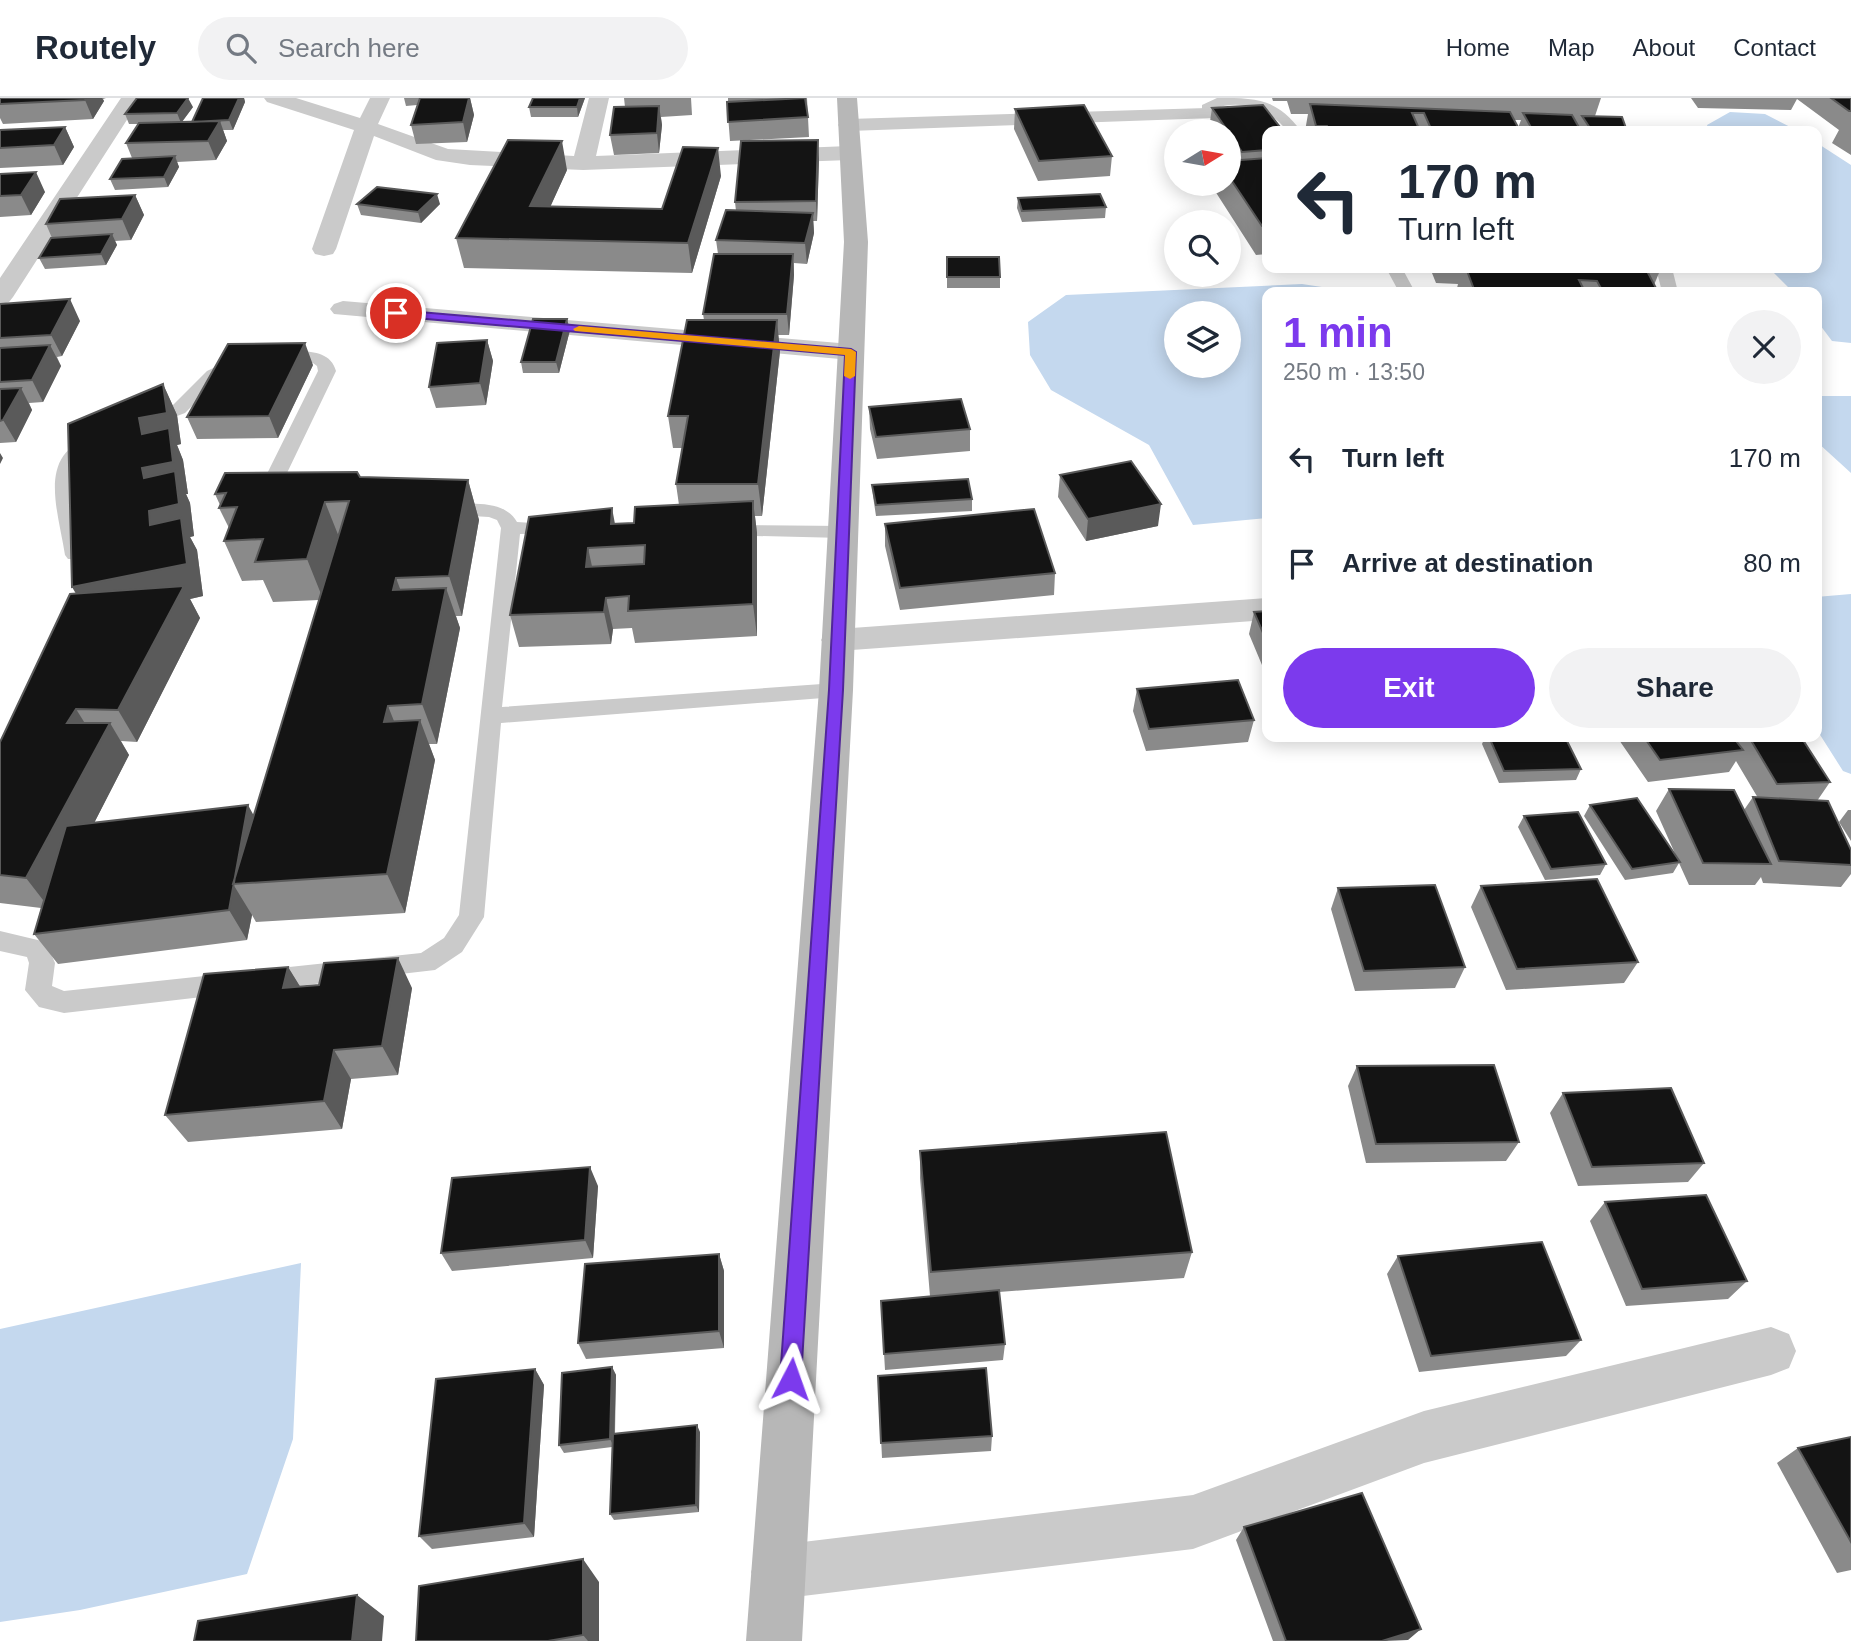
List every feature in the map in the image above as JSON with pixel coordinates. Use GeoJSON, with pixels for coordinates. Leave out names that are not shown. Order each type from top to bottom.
{"type":"FeatureCollection","features":[{"type":"Feature","properties":{"kind":"main road"},"geometry":{"type":"LineString","coordinates":[[774,1641],[836,690],[856,242],[848,125]]}},
{"type":"Feature","properties":{"kind":"street"},"geometry":{"type":"LineString","coordinates":[[0,297],[131,98]]}},
{"type":"Feature","properties":{"kind":"street"},"geometry":{"type":"LineString","coordinates":[[274,98],[444,155],[496,161],[583,163],[848,125],[1207,114]]}},
{"type":"Feature","properties":{"kind":"street"},"geometry":{"type":"LineString","coordinates":[[324,249],[367,127],[380,98]]}},
{"type":"Feature","properties":{"kind":"street"},"geometry":{"type":"LineString","coordinates":[[583,163],[599,98]]}},
{"type":"Feature","properties":{"kind":"street"},"geometry":{"type":"LineString","coordinates":[[343,309],[851,352]]}},
{"type":"Feature","properties":{"kind":"street"},"geometry":{"type":"LineString","coordinates":[[838,640],[1262,609]]}},
{"type":"Feature","properties":{"kind":"street"},"geometry":{"type":"LineString","coordinates":[[778,1572],[1192,1522],[1424,1437],[1771,1351]]}},
{"type":"Feature","properties":{"kind":"lane"},"geometry":{"type":"LineString","coordinates":[[1207,114],[1207,108],[1214,102],[1252,98],[1280,111],[1294,126]]}},
{"type":"Feature","properties":{"kind":"lane"},"geometry":{"type":"LineString","coordinates":[[77,570],[64,479],[65,466],[70,456],[84,445],[179,408],[227,365],[279,357],[316,358],[325,363],[327,372],[262,503],[289,505]]}},
{"type":"Feature","properties":{"kind":"lane"},"geometry":{"type":"LineString","coordinates":[[0,941],[37,949],[42,963],[38,990],[48,999],[64,1002],[426,963],[453,945],[471,917],[489,716],[511,528],[504,516],[492,512],[424,509]]}},
{"type":"Feature","properties":{"kind":"lane"},"geometry":{"type":"LineString","coordinates":[[511,528],[578,529]]}},
{"type":"Feature","properties":{"kind":"lane"},"geometry":{"type":"LineString","coordinates":[[699,530],[843,532]]}},
{"type":"Feature","properties":{"kind":"lane"},"geometry":{"type":"LineString","coordinates":[[489,716],[836,690]]}},
{"type":"Feature","properties":{"kind":"water"},"geometry":{"type":"Polygon","coordinates":[[[1730,112],[1765,114],[1788,126],[1707,126],[1730,112]]]}},
{"type":"Feature","properties":{"kind":"water"},"geometry":{"type":"Polygon","coordinates":[[[1822,146],[1851,165],[1851,343],[1832,341],[1822,328],[1822,287],[1788,287],[1774,273],[1822,273],[1822,146]]]}},
{"type":"Feature","properties":{"kind":"water"},"geometry":{"type":"Polygon","coordinates":[[[1302,284],[1322,287],[1262,287],[1262,518],[1193,525],[1149,445],[1051,390],[1030,355],[1028,322],[1066,295],[1302,284]]]}},
{"type":"Feature","properties":{"kind":"water"},"geometry":{"type":"Polygon","coordinates":[[[1822,396],[1851,396],[1851,473],[1822,447],[1822,396]]]}},
{"type":"Feature","properties":{"kind":"water"},"geometry":{"type":"Polygon","coordinates":[[[1851,594],[1851,774],[1843,771],[1822,738],[1822,596],[1851,594]]]}},
{"type":"Feature","properties":{"kind":"water"},"geometry":{"type":"Polygon","coordinates":[[[301,1263],[293,1439],[247,1574],[80,1610],[0,1622],[0,1329],[301,1263]]]}},
{"type":"Feature","properties":{"kind":"building"},"geometry":{"type":"Polygon","coordinates":[[[0,98],[86,98],[0,104],[0,98]]]}},
{"type":"Feature","properties":{"kind":"building"},"geometry":{"type":"Polygon","coordinates":[[[137,98],[188,98],[177,113],[125,114],[137,98]]]}},
{"type":"Feature","properties":{"kind":"building"},"geometry":{"type":"Polygon","coordinates":[[[203,98],[239,98],[229,120],[192,122],[203,98]]]}},
{"type":"Feature","properties":{"kind":"building"},"geometry":{"type":"Polygon","coordinates":[[[420,98],[469,98],[463,122],[411,125],[420,98]]]}},
{"type":"Feature","properties":{"kind":"building"},"geometry":{"type":"Polygon","coordinates":[[[533,98],[580,98],[577,107],[529,107],[533,98]]]}},
{"type":"Feature","properties":{"kind":"building"},"geometry":{"type":"Polygon","coordinates":[[[805,98],[808,117],[728,122],[727,102],[805,98]]]}},
{"type":"Feature","properties":{"kind":"building"},"geometry":{"type":"Polygon","coordinates":[[[1831,98],[1851,98],[1851,111],[1849,111],[1831,98]]]}},
{"type":"Feature","properties":{"kind":"building"},"geometry":{"type":"Polygon","coordinates":[[[1310,104],[1510,112],[1517,126],[1430,126],[1424,113],[1412,113],[1418,126],[1316,126],[1310,104]]]}},
{"type":"Feature","properties":{"kind":"building"},"geometry":{"type":"Polygon","coordinates":[[[1084,105],[1112,156],[1039,161],[1015,109],[1084,105]]]}},
{"type":"Feature","properties":{"kind":"building"},"geometry":{"type":"Polygon","coordinates":[[[1263,105],[1279,126],[1262,126],[1262,150],[1242,152],[1241,119],[1220,119],[1212,108],[1263,105]]]}},
{"type":"Feature","properties":{"kind":"building"},"geometry":{"type":"Polygon","coordinates":[[[659,106],[657,133],[610,135],[614,107],[659,106]]]}},
{"type":"Feature","properties":{"kind":"building"},"geometry":{"type":"Polygon","coordinates":[[[1523,113],[1572,115],[1578,126],[1530,126],[1523,113]]]}},
{"type":"Feature","properties":{"kind":"building"},"geometry":{"type":"Polygon","coordinates":[[[1582,116],[1622,117],[1625,126],[1589,126],[1582,116]]]}},
{"type":"Feature","properties":{"kind":"building"},"geometry":{"type":"Polygon","coordinates":[[[220,121],[208,141],[126,143],[139,123],[220,121]]]}},
{"type":"Feature","properties":{"kind":"building"},"geometry":{"type":"Polygon","coordinates":[[[65,127],[54,145],[0,148],[0,130],[65,127]]]}},
{"type":"Feature","properties":{"kind":"building"},"geometry":{"type":"Polygon","coordinates":[[[508,140],[562,141],[530,206],[662,209],[683,147],[718,148],[688,243],[456,238],[508,140]]]}},
{"type":"Feature","properties":{"kind":"building"},"geometry":{"type":"Polygon","coordinates":[[[818,140],[816,201],[735,202],[741,141],[818,140]]]}},
{"type":"Feature","properties":{"kind":"building"},"geometry":{"type":"Polygon","coordinates":[[[175,156],[164,177],[110,179],[122,159],[175,156]]]}},
{"type":"Feature","properties":{"kind":"building"},"geometry":{"type":"Polygon","coordinates":[[[1262,158],[1262,226],[1241,194],[1241,160],[1262,158]]]}},
{"type":"Feature","properties":{"kind":"building"},"geometry":{"type":"Polygon","coordinates":[[[36,172],[21,195],[0,196],[0,174],[36,172]]]}},
{"type":"Feature","properties":{"kind":"building"},"geometry":{"type":"Polygon","coordinates":[[[377,187],[437,194],[418,212],[357,204],[377,187]]]}},
{"type":"Feature","properties":{"kind":"building"},"geometry":{"type":"Polygon","coordinates":[[[1100,194],[1106,207],[1022,211],[1018,198],[1100,194]]]}},
{"type":"Feature","properties":{"kind":"building"},"geometry":{"type":"Polygon","coordinates":[[[135,195],[122,219],[46,224],[60,199],[135,195]]]}},
{"type":"Feature","properties":{"kind":"building"},"geometry":{"type":"Polygon","coordinates":[[[726,210],[813,213],[805,243],[716,240],[726,210]]]}},
{"type":"Feature","properties":{"kind":"building"},"geometry":{"type":"Polygon","coordinates":[[[112,234],[101,254],[39,258],[51,238],[112,234]]]}},
{"type":"Feature","properties":{"kind":"building"},"geometry":{"type":"Polygon","coordinates":[[[714,254],[793,254],[787,314],[703,314],[714,254]]]}},
{"type":"Feature","properties":{"kind":"building"},"geometry":{"type":"Polygon","coordinates":[[[947,257],[999,257],[1000,277],[947,277],[947,257]]]}},
{"type":"Feature","properties":{"kind":"building"},"geometry":{"type":"Polygon","coordinates":[[[1468,273],[1648,273],[1655,287],[1600,287],[1597,281],[1579,280],[1582,287],[1473,287],[1468,273]]]}},
{"type":"Feature","properties":{"kind":"building"},"geometry":{"type":"Polygon","coordinates":[[[70,299],[51,335],[0,338],[0,304],[70,299]]]}},
{"type":"Feature","properties":{"kind":"building"},"geometry":{"type":"Polygon","coordinates":[[[533,319],[567,319],[556,362],[521,362],[533,319]]]}},
{"type":"Feature","properties":{"kind":"building"},"geometry":{"type":"Polygon","coordinates":[[[687,320],[777,320],[758,484],[676,484],[688,416],[668,416],[687,320]]]}},
{"type":"Feature","properties":{"kind":"building"},"geometry":{"type":"Polygon","coordinates":[[[487,340],[480,383],[429,387],[437,343],[487,340]]]}},
{"type":"Feature","properties":{"kind":"building"},"geometry":{"type":"Polygon","coordinates":[[[305,343],[269,416],[187,417],[228,344],[305,343]]]}},
{"type":"Feature","properties":{"kind":"building"},"geometry":{"type":"Polygon","coordinates":[[[50,345],[32,380],[0,382],[0,348],[50,345]]]}},
{"type":"Feature","properties":{"kind":"building"},"geometry":{"type":"Polygon","coordinates":[[[163,384],[167,413],[139,418],[142,434],[169,428],[173,462],[142,468],[144,478],[175,471],[179,504],[149,511],[150,525],[181,518],[187,564],[72,587],[68,424],[163,384]]]}},
{"type":"Feature","properties":{"kind":"building"},"geometry":{"type":"Polygon","coordinates":[[[21,388],[3,420],[0,421],[0,389],[21,388]]]}},
{"type":"Feature","properties":{"kind":"building"},"geometry":{"type":"Polygon","coordinates":[[[961,399],[970,429],[876,437],[869,407],[961,399]]]}},
{"type":"Feature","properties":{"kind":"building"},"geometry":{"type":"Polygon","coordinates":[[[1131,461],[1161,504],[1088,519],[1060,475],[1131,461]]]}},
{"type":"Feature","properties":{"kind":"building"},"geometry":{"type":"Polygon","coordinates":[[[357,472],[360,477],[468,480],[449,576],[396,578],[393,590],[446,588],[422,704],[388,706],[384,722],[420,720],[387,874],[233,884],[349,501],[325,502],[307,559],[255,562],[263,539],[224,541],[237,507],[219,508],[226,493],[215,494],[225,473],[357,472]]]}},
{"type":"Feature","properties":{"kind":"building"},"geometry":{"type":"Polygon","coordinates":[[[968,479],[972,499],[876,505],[872,485],[968,479]]]}},
{"type":"Feature","properties":{"kind":"building"},"geometry":{"type":"Polygon","coordinates":[[[753,501],[753,604],[628,611],[629,596],[606,598],[604,612],[510,615],[529,517],[612,508],[611,524],[634,523],[635,507],[753,501]],[[645,545],[588,548],[586,567],[644,564],[645,545]]]}},
{"type":"Feature","properties":{"kind":"building"},"geometry":{"type":"Polygon","coordinates":[[[1034,509],[1055,573],[900,588],[885,524],[1034,509]]]}},
{"type":"Feature","properties":{"kind":"building"},"geometry":{"type":"Polygon","coordinates":[[[184,586],[118,710],[76,709],[67,723],[110,723],[26,878],[0,875],[0,742],[70,594],[184,586]]]}},
{"type":"Feature","properties":{"kind":"building"},"geometry":{"type":"Polygon","coordinates":[[[1262,611],[1262,630],[1254,612],[1262,611]]]}},
{"type":"Feature","properties":{"kind":"building"},"geometry":{"type":"Polygon","coordinates":[[[1238,680],[1254,720],[1149,729],[1137,689],[1238,680]]]}},
{"type":"Feature","properties":{"kind":"building"},"geometry":{"type":"Polygon","coordinates":[[[1491,742],[1568,742],[1581,769],[1504,771],[1491,742]]]}},
{"type":"Feature","properties":{"kind":"building"},"geometry":{"type":"Polygon","coordinates":[[[1647,742],[1737,742],[1743,750],[1660,760],[1647,742]]]}},
{"type":"Feature","properties":{"kind":"building"},"geometry":{"type":"Polygon","coordinates":[[[1752,742],[1804,742],[1830,782],[1777,784],[1752,742]]]}},
{"type":"Feature","properties":{"kind":"building"},"geometry":{"type":"Polygon","coordinates":[[[1669,789],[1734,790],[1771,864],[1703,863],[1669,789]]]}},
{"type":"Feature","properties":{"kind":"building"},"geometry":{"type":"Polygon","coordinates":[[[1753,797],[1828,801],[1851,850],[1851,865],[1779,861],[1753,797]]]}},
{"type":"Feature","properties":{"kind":"building"},"geometry":{"type":"Polygon","coordinates":[[[1637,798],[1680,862],[1632,869],[1590,805],[1637,798]]]}},
{"type":"Feature","properties":{"kind":"building"},"geometry":{"type":"Polygon","coordinates":[[[248,805],[229,910],[34,934],[66,826],[248,805]]]}},
{"type":"Feature","properties":{"kind":"building"},"geometry":{"type":"Polygon","coordinates":[[[1578,812],[1606,864],[1551,869],[1524,816],[1578,812]]]}},
{"type":"Feature","properties":{"kind":"building"},"geometry":{"type":"Polygon","coordinates":[[[1597,879],[1638,962],[1517,969],[1481,886],[1597,879]]]}},
{"type":"Feature","properties":{"kind":"building"},"geometry":{"type":"Polygon","coordinates":[[[1435,885],[1465,967],[1364,971],[1338,888],[1435,885]]]}},
{"type":"Feature","properties":{"kind":"building"},"geometry":{"type":"Polygon","coordinates":[[[398,958],[382,1046],[334,1050],[324,1101],[165,1115],[204,974],[288,967],[283,988],[319,985],[324,963],[398,958]]]}},
{"type":"Feature","properties":{"kind":"building"},"geometry":{"type":"Polygon","coordinates":[[[1494,1065],[1519,1142],[1376,1144],[1357,1066],[1494,1065]]]}},
{"type":"Feature","properties":{"kind":"building"},"geometry":{"type":"Polygon","coordinates":[[[1671,1088],[1704,1163],[1592,1167],[1563,1093],[1671,1088]]]}},
{"type":"Feature","properties":{"kind":"building"},"geometry":{"type":"Polygon","coordinates":[[[1166,1132],[1192,1252],[931,1272],[920,1151],[1166,1132]]]}},
{"type":"Feature","properties":{"kind":"building"},"geometry":{"type":"Polygon","coordinates":[[[590,1167],[585,1240],[441,1253],[452,1178],[590,1167]]]}},
{"type":"Feature","properties":{"kind":"building"},"geometry":{"type":"Polygon","coordinates":[[[1706,1195],[1747,1281],[1642,1289],[1605,1202],[1706,1195]]]}},
{"type":"Feature","properties":{"kind":"building"},"geometry":{"type":"Polygon","coordinates":[[[1542,1242],[1581,1340],[1431,1356],[1398,1256],[1542,1242]]]}},
{"type":"Feature","properties":{"kind":"building"},"geometry":{"type":"Polygon","coordinates":[[[719,1254],[719,1331],[578,1343],[585,1264],[719,1254]]]}},
{"type":"Feature","properties":{"kind":"building"},"geometry":{"type":"Polygon","coordinates":[[[999,1290],[1005,1344],[884,1354],[881,1301],[999,1290]]]}},
{"type":"Feature","properties":{"kind":"building"},"geometry":{"type":"Polygon","coordinates":[[[612,1367],[610,1439],[559,1445],[562,1373],[612,1367]]]}},
{"type":"Feature","properties":{"kind":"building"},"geometry":{"type":"Polygon","coordinates":[[[986,1368],[992,1436],[881,1443],[878,1376],[986,1368]]]}},
{"type":"Feature","properties":{"kind":"building"},"geometry":{"type":"Polygon","coordinates":[[[535,1369],[524,1523],[419,1536],[436,1379],[535,1369]]]}},
{"type":"Feature","properties":{"kind":"building"},"geometry":{"type":"Polygon","coordinates":[[[697,1425],[696,1505],[610,1514],[613,1434],[697,1425]]]}},
{"type":"Feature","properties":{"kind":"building"},"geometry":{"type":"Polygon","coordinates":[[[1851,1437],[1851,1542],[1798,1448],[1851,1437]]]}},
{"type":"Feature","properties":{"kind":"building"},"geometry":{"type":"Polygon","coordinates":[[[1362,1493],[1421,1629],[1382,1641],[1286,1641],[1244,1527],[1362,1493]]]}},
{"type":"Feature","properties":{"kind":"building"},"geometry":{"type":"Polygon","coordinates":[[[583,1559],[583,1635],[548,1641],[416,1641],[419,1586],[583,1559]]]}},
{"type":"Feature","properties":{"kind":"building"},"geometry":{"type":"Polygon","coordinates":[[[357,1595],[352,1641],[194,1641],[198,1621],[357,1595]]]}},
{"type":"Feature","properties":{"kind":"slow traffic"},"geometry":{"type":"LineString","coordinates":[[579,329],[851,352],[850,376]]}},
{"type":"Feature","properties":{"kind":"route"},"geometry":{"type":"LineString","coordinates":[[396,313],[851,352],[836,690],[791,1379]]}}]}
